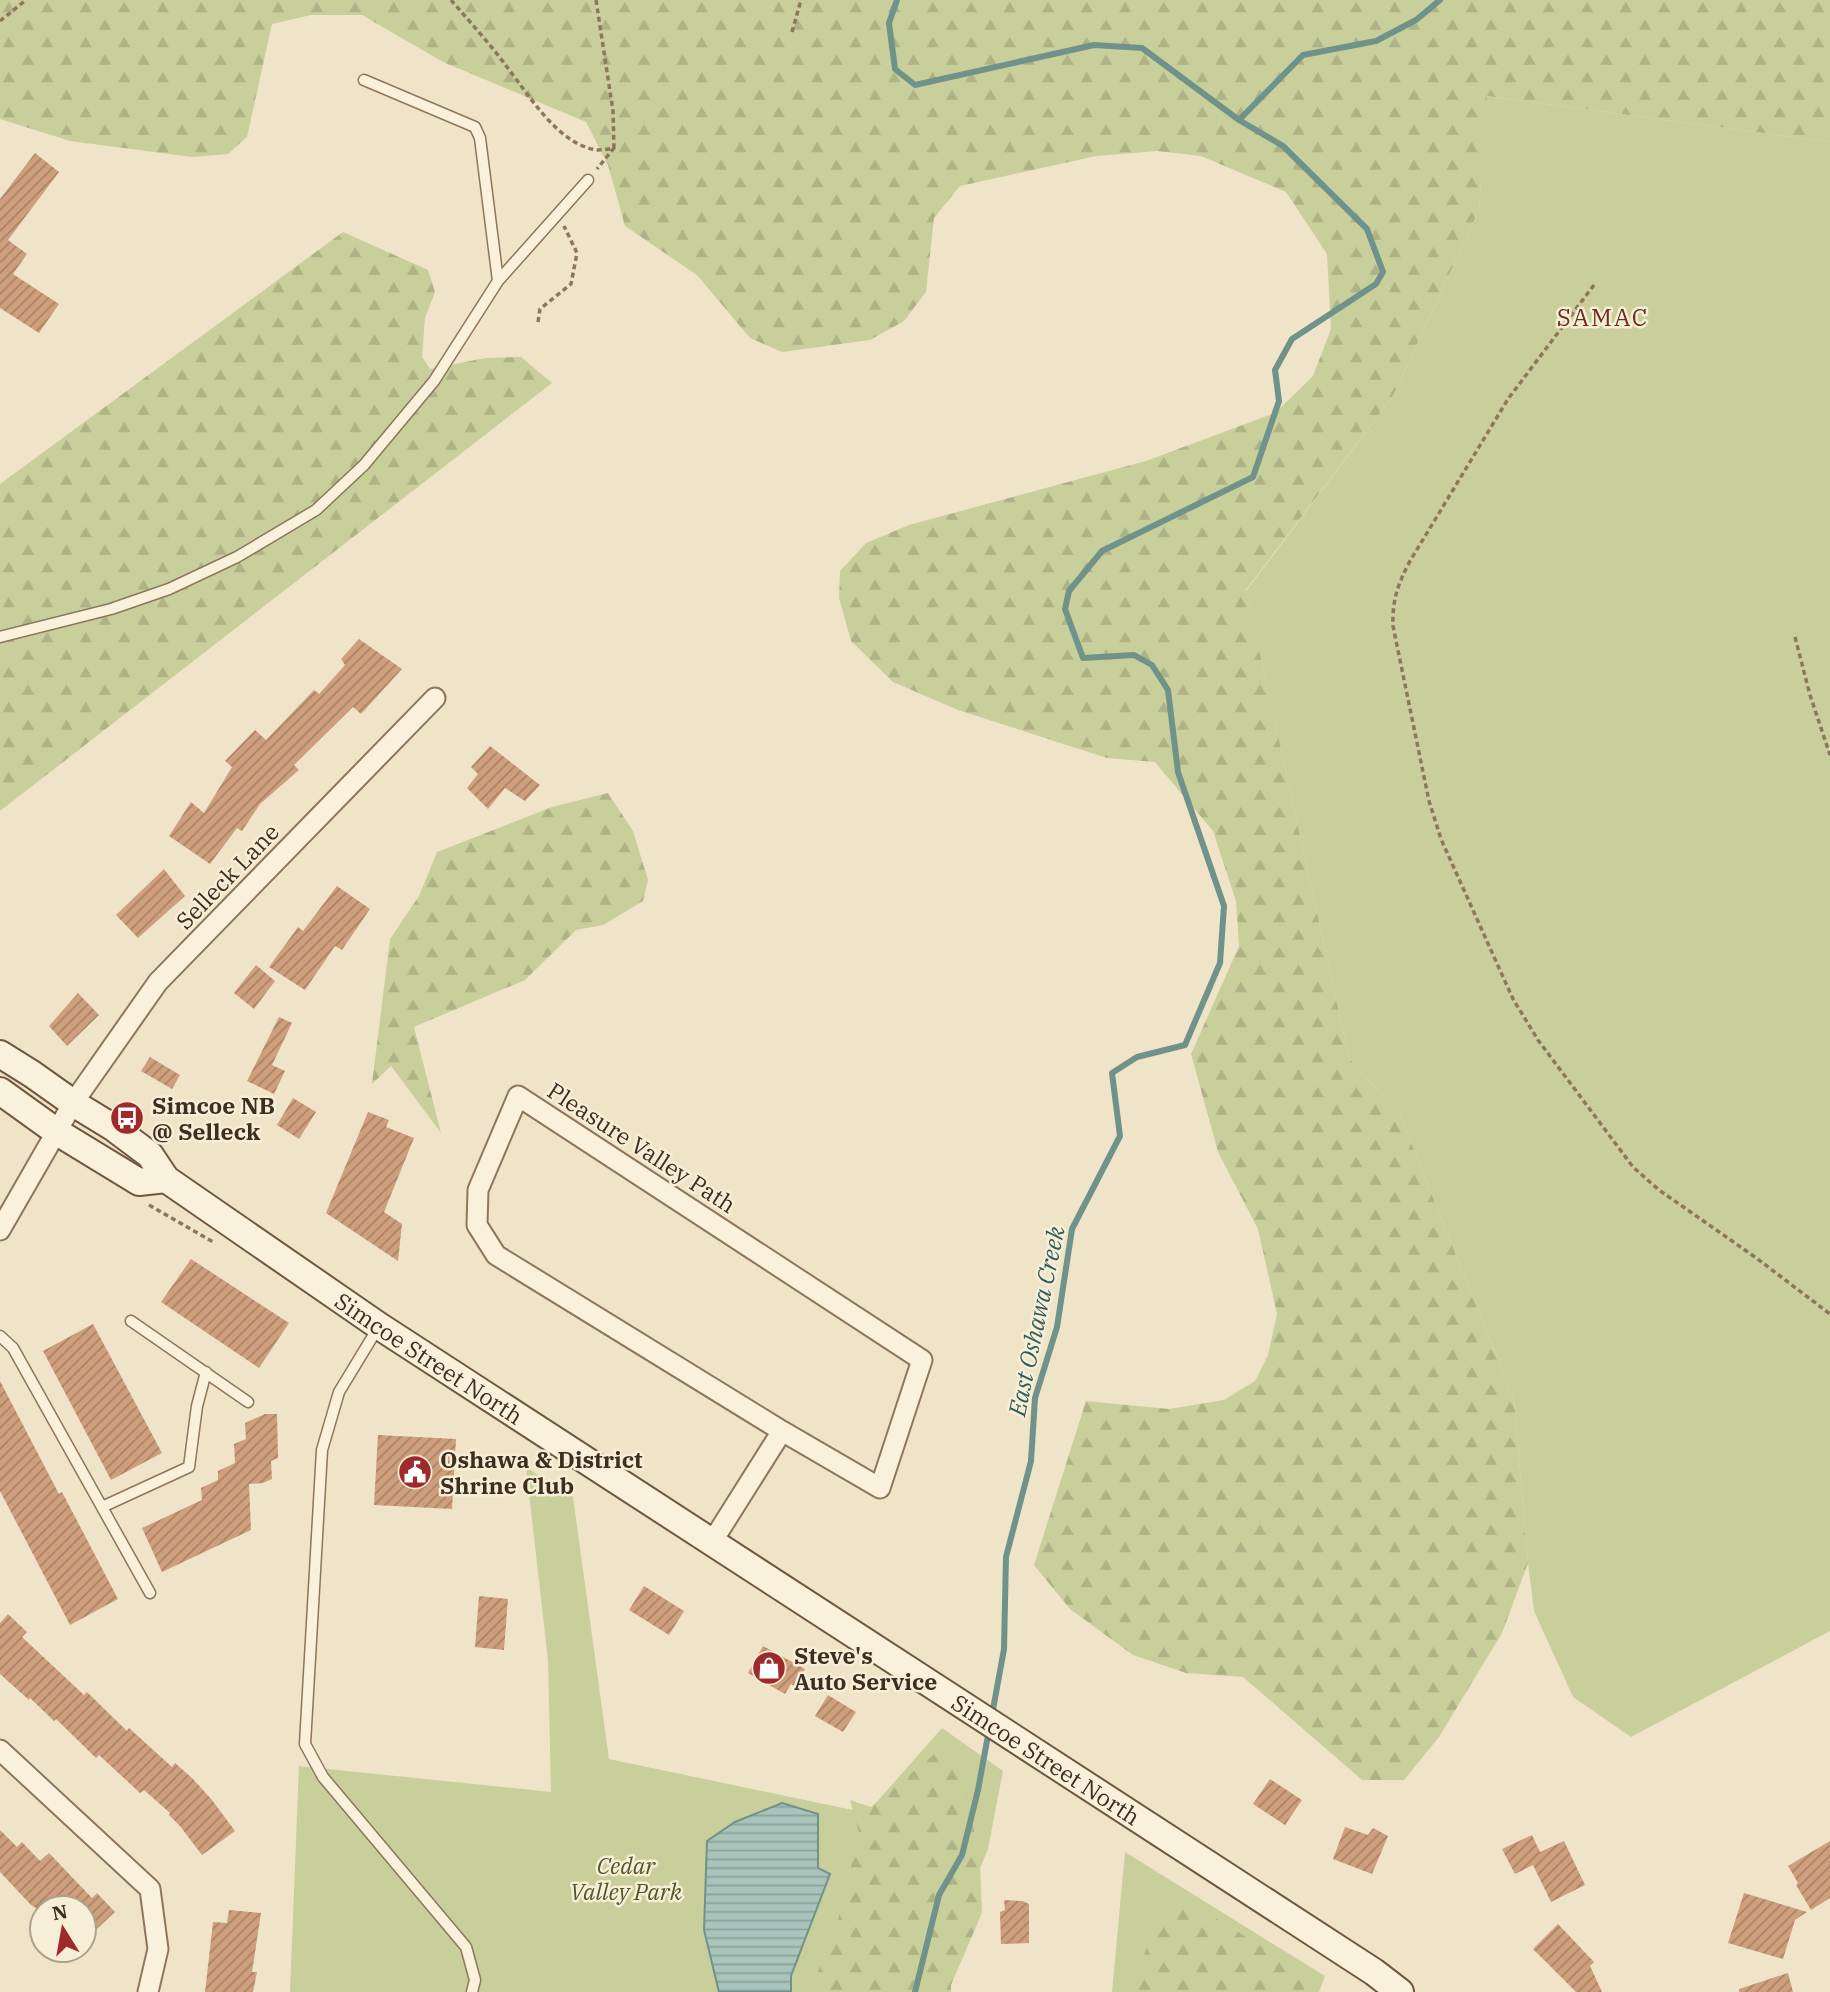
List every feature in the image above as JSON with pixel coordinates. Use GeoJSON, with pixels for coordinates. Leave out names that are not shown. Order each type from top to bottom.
{"type":"FeatureCollection","features":[{"type":"Feature","properties":{"kind":"main road","name":"Simcoe Street North"},"geometry":{"type":"LineString","coordinates":[[0,1054],[114,1128],[149,1155],[166,1179],[379,1326],[1374,1972],[1400,1992]]}},
{"type":"Feature","properties":{"kind":"main road"},"geometry":{"type":"LineString","coordinates":[[0,1091],[57,1132],[139,1182],[166,1179]]}},
{"type":"Feature","properties":{"kind":"street","name":"Selleck Lane"},"geometry":{"type":"LineString","coordinates":[[0,1230],[73,1103],[158,982],[435,698]]}},
{"type":"Feature","properties":{"kind":"street","name":"Pleasure Valley Path"},"geometry":{"type":"LineString","coordinates":[[518,1096],[922,1360],[880,1488],[782,1432],[496,1255],[477,1225],[478,1190],[518,1096]]}},
{"type":"Feature","properties":{"kind":"street"},"geometry":{"type":"LineString","coordinates":[[712,1542],[782,1432]]}},
{"type":"Feature","properties":{"kind":"street"},"geometry":{"type":"LineString","coordinates":[[0,1750],[150,1889],[158,1949],[148,1992]]}},
{"type":"Feature","properties":{"kind":"lane"},"geometry":{"type":"LineString","coordinates":[[364,80],[475,127],[480,138],[498,281]]}},
{"type":"Feature","properties":{"kind":"lane"},"geometry":{"type":"LineString","coordinates":[[0,637],[111,608],[169,589],[237,557],[316,510],[364,465],[434,381],[498,281],[589,180]]}},
{"type":"Feature","properties":{"kind":"lane"},"geometry":{"type":"LineString","coordinates":[[131,1321],[248,1402]]}},
{"type":"Feature","properties":{"kind":"lane"},"geometry":{"type":"LineString","coordinates":[[379,1326],[339,1392],[322,1450],[305,1744],[323,1777],[466,1947],[475,1980],[472,1992]]}},
{"type":"Feature","properties":{"kind":"lane"},"geometry":{"type":"LineString","coordinates":[[0,1336],[13,1348],[150,1593]]}},
{"type":"Feature","properties":{"kind":"lane"},"geometry":{"type":"LineString","coordinates":[[102,1507],[189,1467],[197,1406],[206,1372]]}},
{"type":"Feature","properties":{"kind":"path"},"geometry":{"type":"LineString","coordinates":[[0,21],[26,0]]}},
{"type":"Feature","properties":{"kind":"path"},"geometry":{"type":"LineString","coordinates":[[451,0],[507,66],[539,111],[555,126],[576,143],[597,150],[614,148]]}},
{"type":"Feature","properties":{"kind":"path"},"geometry":{"type":"LineString","coordinates":[[589,180],[614,148],[613,111],[596,0]]}},
{"type":"Feature","properties":{"kind":"path"},"geometry":{"type":"LineString","coordinates":[[792,32],[801,0]]}},
{"type":"Feature","properties":{"kind":"path"},"geometry":{"type":"LineString","coordinates":[[538,322],[541,309],[571,285],[577,253],[558,214]]}},
{"type":"Feature","properties":{"kind":"path"},"geometry":{"type":"LineString","coordinates":[[1594,285],[1508,399],[1397,587],[1392,609],[1392,626],[1429,801],[1441,839],[1513,999],[1538,1040],[1633,1167],[1659,1190],[1755,1257],[1830,1314]]}},
{"type":"Feature","properties":{"kind":"path"},"geometry":{"type":"LineString","coordinates":[[1795,637],[1810,695],[1830,755]]}},
{"type":"Feature","properties":{"kind":"green space"},"geometry":{"type":"Polygon","coordinates":[[[0,0],[1830,0],[1830,142],[1487,96],[1479,210],[1393,396],[1246,590],[1349,1058],[1400,1115],[1514,1400],[1528,1563],[1502,1633],[1439,1737],[1404,1780],[1362,1780],[1243,1677],[1186,1673],[1133,1655],[1070,1609],[1034,1565],[1086,1401],[1169,1409],[1224,1400],[1255,1381],[1268,1355],[1277,1314],[1258,1229],[1218,1152],[1191,1054],[1239,946],[1236,901],[1213,831],[1155,762],[1107,758],[958,710],[893,682],[851,641],[839,598],[840,571],[866,543],[909,525],[1146,461],[1275,413],[1313,376],[1331,329],[1327,254],[1286,192],[1201,156],[1157,151],[1096,156],[960,186],[934,218],[926,292],[904,321],[870,340],[782,352],[750,338],[697,275],[625,226],[608,165],[586,122],[443,62],[362,15],[311,15],[272,24],[247,137],[228,154],[192,157],[70,141],[0,119],[0,0]]]}},
{"type":"Feature","properties":{"kind":"green space"},"geometry":{"type":"Polygon","coordinates":[[[1486,96],[1830,142],[1830,1631],[1631,1737],[1573,1697],[1534,1611],[1514,1400],[1400,1115],[1349,1058],[1246,591],[1393,396],[1479,210],[1486,96]]]}},
{"type":"Feature","properties":{"kind":"green space"},"geometry":{"type":"Polygon","coordinates":[[[343,232],[428,270],[435,292],[425,318],[422,357],[430,369],[485,358],[521,357],[552,383],[0,811],[0,484],[343,232]]]}},
{"type":"Feature","properties":{"kind":"green space"},"geometry":{"type":"Polygon","coordinates":[[[608,793],[633,831],[648,880],[643,901],[603,925],[576,930],[525,980],[414,1027],[441,1133],[391,1066],[372,1084],[390,939],[419,896],[437,852],[552,807],[608,793]]]}},
{"type":"Feature","properties":{"kind":"green space","name":"Cedar Valley Park"},"geometry":{"type":"Polygon","coordinates":[[[526,1467],[573,1497],[609,1759],[867,1813],[942,1728],[1003,1771],[988,1849],[946,1949],[934,1992],[290,1992],[299,1766],[551,1792],[548,1660],[526,1467]]]}},
{"type":"Feature","properties":{"kind":"green space"},"geometry":{"type":"Polygon","coordinates":[[[938,1751],[953,1764],[968,1801],[980,1862],[982,1913],[951,1985],[951,1992],[813,1992],[839,1916],[859,1833],[850,1800],[871,1807],[938,1751]]]}},
{"type":"Feature","properties":{"kind":"green space"},"geometry":{"type":"Polygon","coordinates":[[[1125,1852],[1325,1976],[1319,1992],[1112,1992],[1125,1852]]]}},
{"type":"Feature","properties":{"kind":"green space"},"geometry":{"type":"Polygon","coordinates":[[[1184,1898],[1313,1979],[1311,1992],[1135,1992],[1152,1926],[1184,1898]]]}},
{"type":"Feature","properties":{"kind":"water"},"geometry":{"type":"Polygon","coordinates":[[[782,1803],[818,1814],[818,1868],[830,1874],[791,1976],[791,1992],[719,1992],[704,1930],[707,1841],[735,1822],[782,1803]]]}},
{"type":"Feature","properties":{"kind":"building"},"geometry":{"type":"Polygon","coordinates":[[[35,153],[59,172],[8,240],[27,254],[13,274],[59,304],[39,333],[0,308],[0,199],[35,153]]]}},
{"type":"Feature","properties":{"kind":"building"},"geometry":{"type":"Polygon","coordinates":[[[359,639],[402,669],[361,714],[353,707],[294,765],[299,770],[260,804],[242,831],[237,828],[210,864],[169,836],[191,802],[204,813],[232,767],[225,761],[255,730],[266,740],[314,690],[319,694],[345,665],[341,659],[359,639]]]}},
{"type":"Feature","properties":{"kind":"building"},"geometry":{"type":"Polygon","coordinates":[[[490,746],[540,785],[525,801],[505,788],[488,809],[467,788],[478,774],[471,767],[490,746]]]}},
{"type":"Feature","properties":{"kind":"building"},"geometry":{"type":"Polygon","coordinates":[[[164,869],[185,896],[138,938],[116,915],[164,869]]]}},
{"type":"Feature","properties":{"kind":"building"},"geometry":{"type":"Polygon","coordinates":[[[337,886],[370,909],[342,950],[335,946],[305,990],[269,967],[298,927],[303,931],[337,886]]]}},
{"type":"Feature","properties":{"kind":"building"},"geometry":{"type":"Polygon","coordinates":[[[256,965],[275,981],[254,1009],[234,993],[256,965]]]}},
{"type":"Feature","properties":{"kind":"building"},"geometry":{"type":"Polygon","coordinates":[[[78,993],[99,1015],[67,1046],[49,1026],[78,993]]]}},
{"type":"Feature","properties":{"kind":"building"},"geometry":{"type":"Polygon","coordinates":[[[279,1017],[292,1023],[272,1065],[285,1071],[274,1094],[247,1081],[279,1017]]]}},
{"type":"Feature","properties":{"kind":"building"},"geometry":{"type":"Polygon","coordinates":[[[150,1057],[180,1075],[172,1089],[141,1071],[150,1057]]]}},
{"type":"Feature","properties":{"kind":"building"},"geometry":{"type":"Polygon","coordinates":[[[293,1098],[316,1112],[299,1139],[277,1125],[293,1098]]]}},
{"type":"Feature","properties":{"kind":"building"},"geometry":{"type":"Polygon","coordinates":[[[368,1112],[389,1120],[386,1127],[414,1138],[384,1212],[402,1224],[398,1261],[326,1213],[368,1112]]]}},
{"type":"Feature","properties":{"kind":"building"},"geometry":{"type":"Polygon","coordinates":[[[191,1259],[289,1323],[259,1368],[161,1302],[191,1259]]]}},
{"type":"Feature","properties":{"kind":"building"},"geometry":{"type":"Polygon","coordinates":[[[93,1324],[162,1453],[111,1480],[43,1351],[93,1324]]]}},
{"type":"Feature","properties":{"kind":"building"},"geometry":{"type":"Polygon","coordinates":[[[0,1381],[118,1599],[70,1625],[0,1491],[0,1381]]]}},
{"type":"Feature","properties":{"kind":"building"},"geometry":{"type":"Polygon","coordinates":[[[265,1414],[277,1414],[278,1458],[271,1461],[272,1479],[249,1484],[251,1530],[162,1572],[142,1528],[202,1500],[201,1488],[218,1480],[218,1471],[235,1463],[234,1444],[246,1439],[245,1423],[265,1414]]]}},
{"type":"Feature","properties":{"kind":"building","name":"Oshawa & District Shrine Club"},"geometry":{"type":"Polygon","coordinates":[[[378,1435],[456,1439],[452,1509],[374,1505],[378,1435]]]}},
{"type":"Feature","properties":{"kind":"building"},"geometry":{"type":"Polygon","coordinates":[[[644,1586],[684,1611],[669,1635],[629,1610],[644,1586]]]}},
{"type":"Feature","properties":{"kind":"building"},"geometry":{"type":"Polygon","coordinates":[[[479,1596],[508,1599],[504,1650],[475,1647],[479,1596]]]}},
{"type":"Feature","properties":{"kind":"building"},"geometry":{"type":"Polygon","coordinates":[[[8,1614],[27,1632],[22,1637],[84,1695],[87,1692],[127,1731],[129,1728],[172,1767],[175,1763],[193,1779],[235,1831],[202,1855],[170,1813],[144,1790],[140,1793],[99,1755],[96,1758],[56,1719],[54,1721],[0,1674],[0,1623],[8,1614]]]}},
{"type":"Feature","properties":{"kind":"building"},"geometry":{"type":"Polygon","coordinates":[[[763,1646],[805,1669],[795,1686],[791,1684],[785,1694],[748,1673],[763,1646]]]}},
{"type":"Feature","properties":{"kind":"building"},"geometry":{"type":"Polygon","coordinates":[[[828,1695],[856,1712],[843,1732],[815,1716],[828,1695]]]}},
{"type":"Feature","properties":{"kind":"building"},"geometry":{"type":"Polygon","coordinates":[[[1270,1779],[1302,1800],[1285,1825],[1253,1804],[1270,1779]]]}},
{"type":"Feature","properties":{"kind":"building"},"geometry":{"type":"Polygon","coordinates":[[[1345,1827],[1368,1835],[1373,1828],[1388,1836],[1372,1874],[1333,1859],[1345,1827]]]}},
{"type":"Feature","properties":{"kind":"building"},"geometry":{"type":"Polygon","coordinates":[[[0,1830],[17,1847],[22,1842],[40,1861],[49,1853],[88,1894],[28,1894],[28,1902],[0,1872],[0,1830]]]}},
{"type":"Feature","properties":{"kind":"building"},"geometry":{"type":"Polygon","coordinates":[[[1532,1835],[1540,1852],[1564,1841],[1585,1885],[1551,1902],[1533,1865],[1515,1874],[1502,1849],[1532,1835]]]}},
{"type":"Feature","properties":{"kind":"building"},"geometry":{"type":"Polygon","coordinates":[[[1830,1841],[1830,1898],[1811,1910],[1788,1866],[1830,1841]]]}},
{"type":"Feature","properties":{"kind":"building"},"geometry":{"type":"Polygon","coordinates":[[[1744,1893],[1807,1912],[1795,1920],[1783,1959],[1728,1943],[1744,1893]]]}},
{"type":"Feature","properties":{"kind":"building"},"geometry":{"type":"Polygon","coordinates":[[[98,1894],[115,1912],[98,1928],[98,1894]]]}},
{"type":"Feature","properties":{"kind":"building"},"geometry":{"type":"Polygon","coordinates":[[[1004,1900],[1029,1904],[1029,1943],[1001,1944],[1000,1912],[1005,1910],[1004,1900]]]}},
{"type":"Feature","properties":{"kind":"building"},"geometry":{"type":"Polygon","coordinates":[[[229,1910],[261,1913],[252,1972],[257,1972],[253,1992],[205,1992],[213,1922],[227,1923],[229,1910]]]}},
{"type":"Feature","properties":{"kind":"building"},"geometry":{"type":"Polygon","coordinates":[[[1558,1924],[1594,1962],[1590,1966],[1602,1992],[1576,1992],[1533,1949],[1558,1924]]]}},
{"type":"Feature","properties":{"kind":"building"},"geometry":{"type":"Polygon","coordinates":[[[1788,1973],[1793,1992],[1739,1992],[1739,1989],[1788,1973]]]}},
{"type":"Feature","properties":{"kind":"waterway","name":"East Oshawa Creek"},"geometry":{"type":"LineString","coordinates":[[897,0],[889,23],[895,69],[915,85],[1094,45],[1142,48],[1239,120],[1283,146],[1367,229],[1383,272],[1376,284],[1292,339],[1275,370],[1279,401],[1253,477],[1102,551],[1069,591],[1065,609],[1083,658],[1134,655],[1152,665],[1168,690],[1178,772],[1224,906],[1220,963],[1185,1045],[1137,1057],[1112,1073],[1120,1136],[1072,1229],[1057,1327],[1035,1398],[1031,1461],[1006,1557],[1004,1649],[992,1715]]}},
{"type":"Feature","properties":{"kind":"waterway"},"geometry":{"type":"LineString","coordinates":[[1239,120],[1303,55],[1376,41],[1416,20],[1440,0]]}},
{"type":"Feature","properties":{"kind":"waterway","name":"East Oshawa Creek"},"geometry":{"type":"LineString","coordinates":[[915,1992],[939,1895],[962,1855],[989,1730]]}},
{"type":"Feature","properties":{"kind":"place","name":"Simcoe NB @ Selleck"},"geometry":{"type":"Point","coordinates":[127,1118]}},
{"type":"Feature","properties":{"kind":"place","name":"Oshawa & District Shrine Club"},"geometry":{"type":"Point","coordinates":[415,1472]}},
{"type":"Feature","properties":{"kind":"place","name":"Steve's Auto Service"},"geometry":{"type":"Point","coordinates":[769,1668]}},
{"type":"Feature","properties":{"kind":"district","name":"SAMAC"},"geometry":{"type":"Point","coordinates":[1603,317]}}]}
